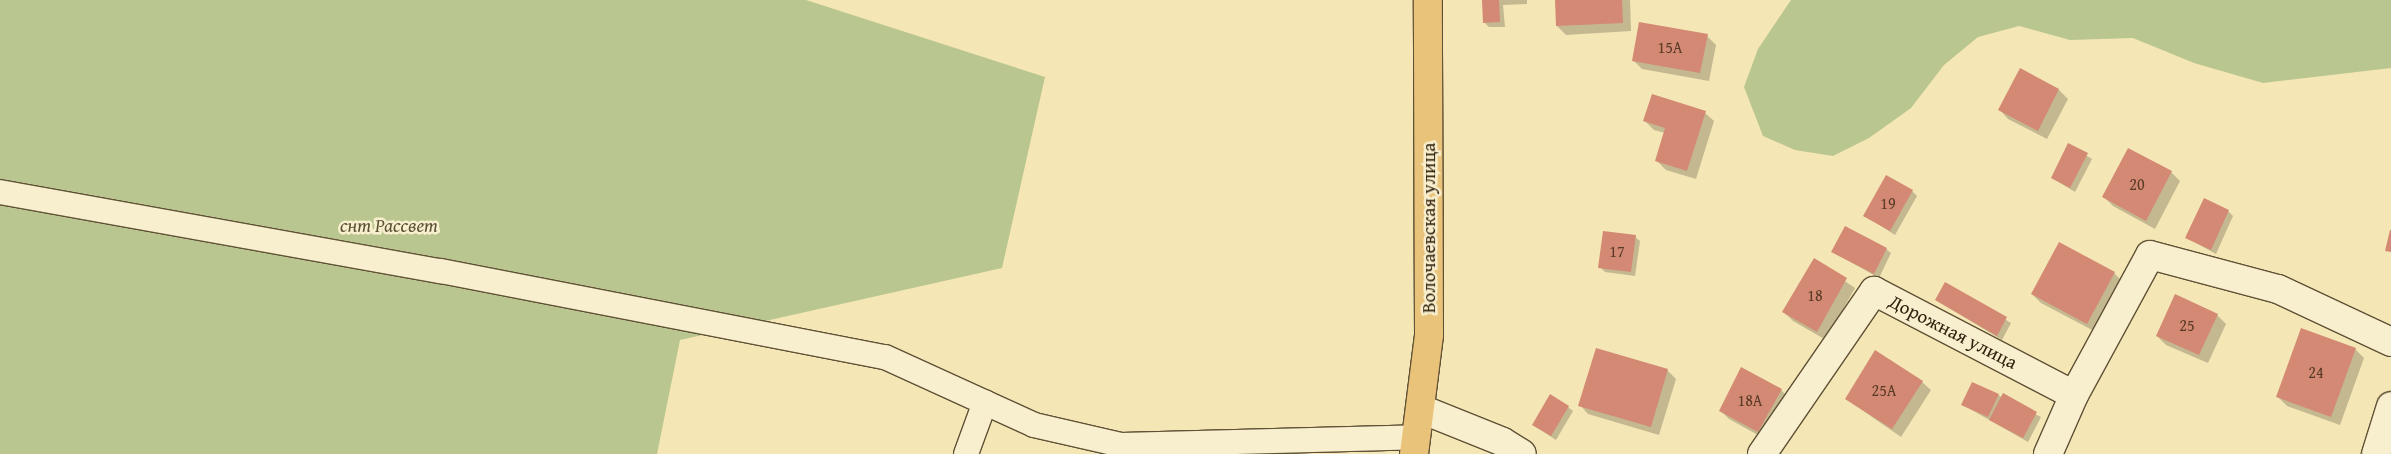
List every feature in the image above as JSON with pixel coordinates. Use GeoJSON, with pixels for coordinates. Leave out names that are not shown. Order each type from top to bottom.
{"type":"FeatureCollection","features":[{"type":"Feature","properties":{"kind":"main road","name":"Волочаевская улица"},"geometry":{"type":"LineString","coordinates":[[1415,445],[1421,409],[1430,312],[1428,0]]}},
{"type":"Feature","properties":{"kind":"street"},"geometry":{"type":"LineString","coordinates":[[2048,454],[2074,395],[2150,255],[2278,290],[2391,342]]}},
{"type":"Feature","properties":{"kind":"street","name":"Дорожная улица"},"geometry":{"type":"LineString","coordinates":[[1762,454],[1874,291],[2074,395]]}},
{"type":"Feature","properties":{"kind":"street"},"geometry":{"type":"LineString","coordinates":[[2376,454],[2391,406]]}},
{"type":"Feature","properties":{"kind":"street"},"geometry":{"type":"LineString","coordinates":[[1421,409],[1503,442],[1522,454]]}},
{"type":"Feature","properties":{"kind":"lane"},"geometry":{"type":"LineString","coordinates":[[0,192],[441,270],[886,357],[1034,425],[1121,445],[1415,445]]}},
{"type":"Feature","properties":{"kind":"lane"},"geometry":{"type":"LineString","coordinates":[[966,454],[985,402]]}},
{"type":"Feature","properties":{"kind":"green space","name":"снт Рассвет"},"geometry":{"type":"Polygon","coordinates":[[[0,0],[806,0],[1045,77],[1002,268],[680,340],[657,454],[0,454],[0,0]]]}},
{"type":"Feature","properties":{"kind":"green space"},"geometry":{"type":"Polygon","coordinates":[[[1791,0],[2391,0],[2391,68],[2263,83],[2194,63],[2133,38],[2070,40],[2019,26],[1978,37],[1944,65],[1911,108],[1869,138],[1833,156],[1795,150],[1763,136],[1744,87],[1758,49],[1791,0]]]}},
{"type":"Feature","properties":{"kind":"building"},"geometry":{"type":"Polygon","coordinates":[[[1482,0],[1499,0],[1500,22],[1483,23],[1482,0]]]}},
{"type":"Feature","properties":{"kind":"building"},"geometry":{"type":"Polygon","coordinates":[[[1555,0],[1622,0],[1623,23],[1556,26],[1555,0]]]}},
{"type":"Feature","properties":{"kind":"building"},"geometry":{"type":"Polygon","coordinates":[[[1639,22],[1708,34],[1700,73],[1632,61],[1639,22]]]}},
{"type":"Feature","properties":{"kind":"building"},"geometry":{"type":"Polygon","coordinates":[[[2020,68],[2059,89],[2038,131],[1998,110],[2020,68]]]}},
{"type":"Feature","properties":{"kind":"building"},"geometry":{"type":"Polygon","coordinates":[[[1652,94],[1706,111],[1687,171],[1655,161],[1665,128],[1643,121],[1652,94]]]}},
{"type":"Feature","properties":{"kind":"building"},"geometry":{"type":"Polygon","coordinates":[[[2068,143],[2088,153],[2070,188],[2051,178],[2068,143]]]}},
{"type":"Feature","properties":{"kind":"building"},"geometry":{"type":"Polygon","coordinates":[[[2128,148],[2172,171],[2146,221],[2102,197],[2128,148]]]}},
{"type":"Feature","properties":{"kind":"building"},"geometry":{"type":"Polygon","coordinates":[[[1886,175],[1913,190],[1890,231],[1863,216],[1886,175]]]}},
{"type":"Feature","properties":{"kind":"building"},"geometry":{"type":"Polygon","coordinates":[[[2204,198],[2229,210],[2211,250],[2185,238],[2204,198]]]}},
{"type":"Feature","properties":{"kind":"building"},"geometry":{"type":"Polygon","coordinates":[[[1845,226],[1887,248],[1874,274],[1831,252],[1845,226]]]}},
{"type":"Feature","properties":{"kind":"building"},"geometry":{"type":"Polygon","coordinates":[[[2391,230],[2391,252],[2385,251],[2391,230]]]}},
{"type":"Feature","properties":{"kind":"building"},"geometry":{"type":"Polygon","coordinates":[[[1603,231],[1636,235],[1631,272],[1598,268],[1603,231]]]}},
{"type":"Feature","properties":{"kind":"building"},"geometry":{"type":"Polygon","coordinates":[[[2059,242],[2115,272],[2087,324],[2031,294],[2059,242]]]}},
{"type":"Feature","properties":{"kind":"building"},"geometry":{"type":"Polygon","coordinates":[[[1814,258],[1847,278],[1817,332],[1782,312],[1814,258]]]}},
{"type":"Feature","properties":{"kind":"building"},"geometry":{"type":"Polygon","coordinates":[[[1945,282],[2007,317],[1997,336],[1935,300],[1945,282]]]}},
{"type":"Feature","properties":{"kind":"building"},"geometry":{"type":"Polygon","coordinates":[[[2175,294],[2218,314],[2199,355],[2156,336],[2175,294]]]}},
{"type":"Feature","properties":{"kind":"building"},"geometry":{"type":"Polygon","coordinates":[[[2301,328],[2356,348],[2331,417],[2276,397],[2301,328]]]}},
{"type":"Feature","properties":{"kind":"building"},"geometry":{"type":"Polygon","coordinates":[[[1596,348],[1668,369],[1651,427],[1578,406],[1596,348]]]}},
{"type":"Feature","properties":{"kind":"building"},"geometry":{"type":"Polygon","coordinates":[[[1875,350],[1923,381],[1892,429],[1845,399],[1875,350]]]}},
{"type":"Feature","properties":{"kind":"building"},"geometry":{"type":"Polygon","coordinates":[[[1741,367],[1782,389],[1758,432],[1719,411],[1741,367]]]}},
{"type":"Feature","properties":{"kind":"building"},"geometry":{"type":"Polygon","coordinates":[[[1972,382],[1999,394],[1988,417],[1961,405],[1972,382]]]}},
{"type":"Feature","properties":{"kind":"building"},"geometry":{"type":"Polygon","coordinates":[[[2003,393],[2037,412],[2023,438],[1989,420],[2003,393]]]}},
{"type":"Feature","properties":{"kind":"building"},"geometry":{"type":"Polygon","coordinates":[[[1550,394],[1569,406],[1551,436],[1532,425],[1550,394]]]}}]}
